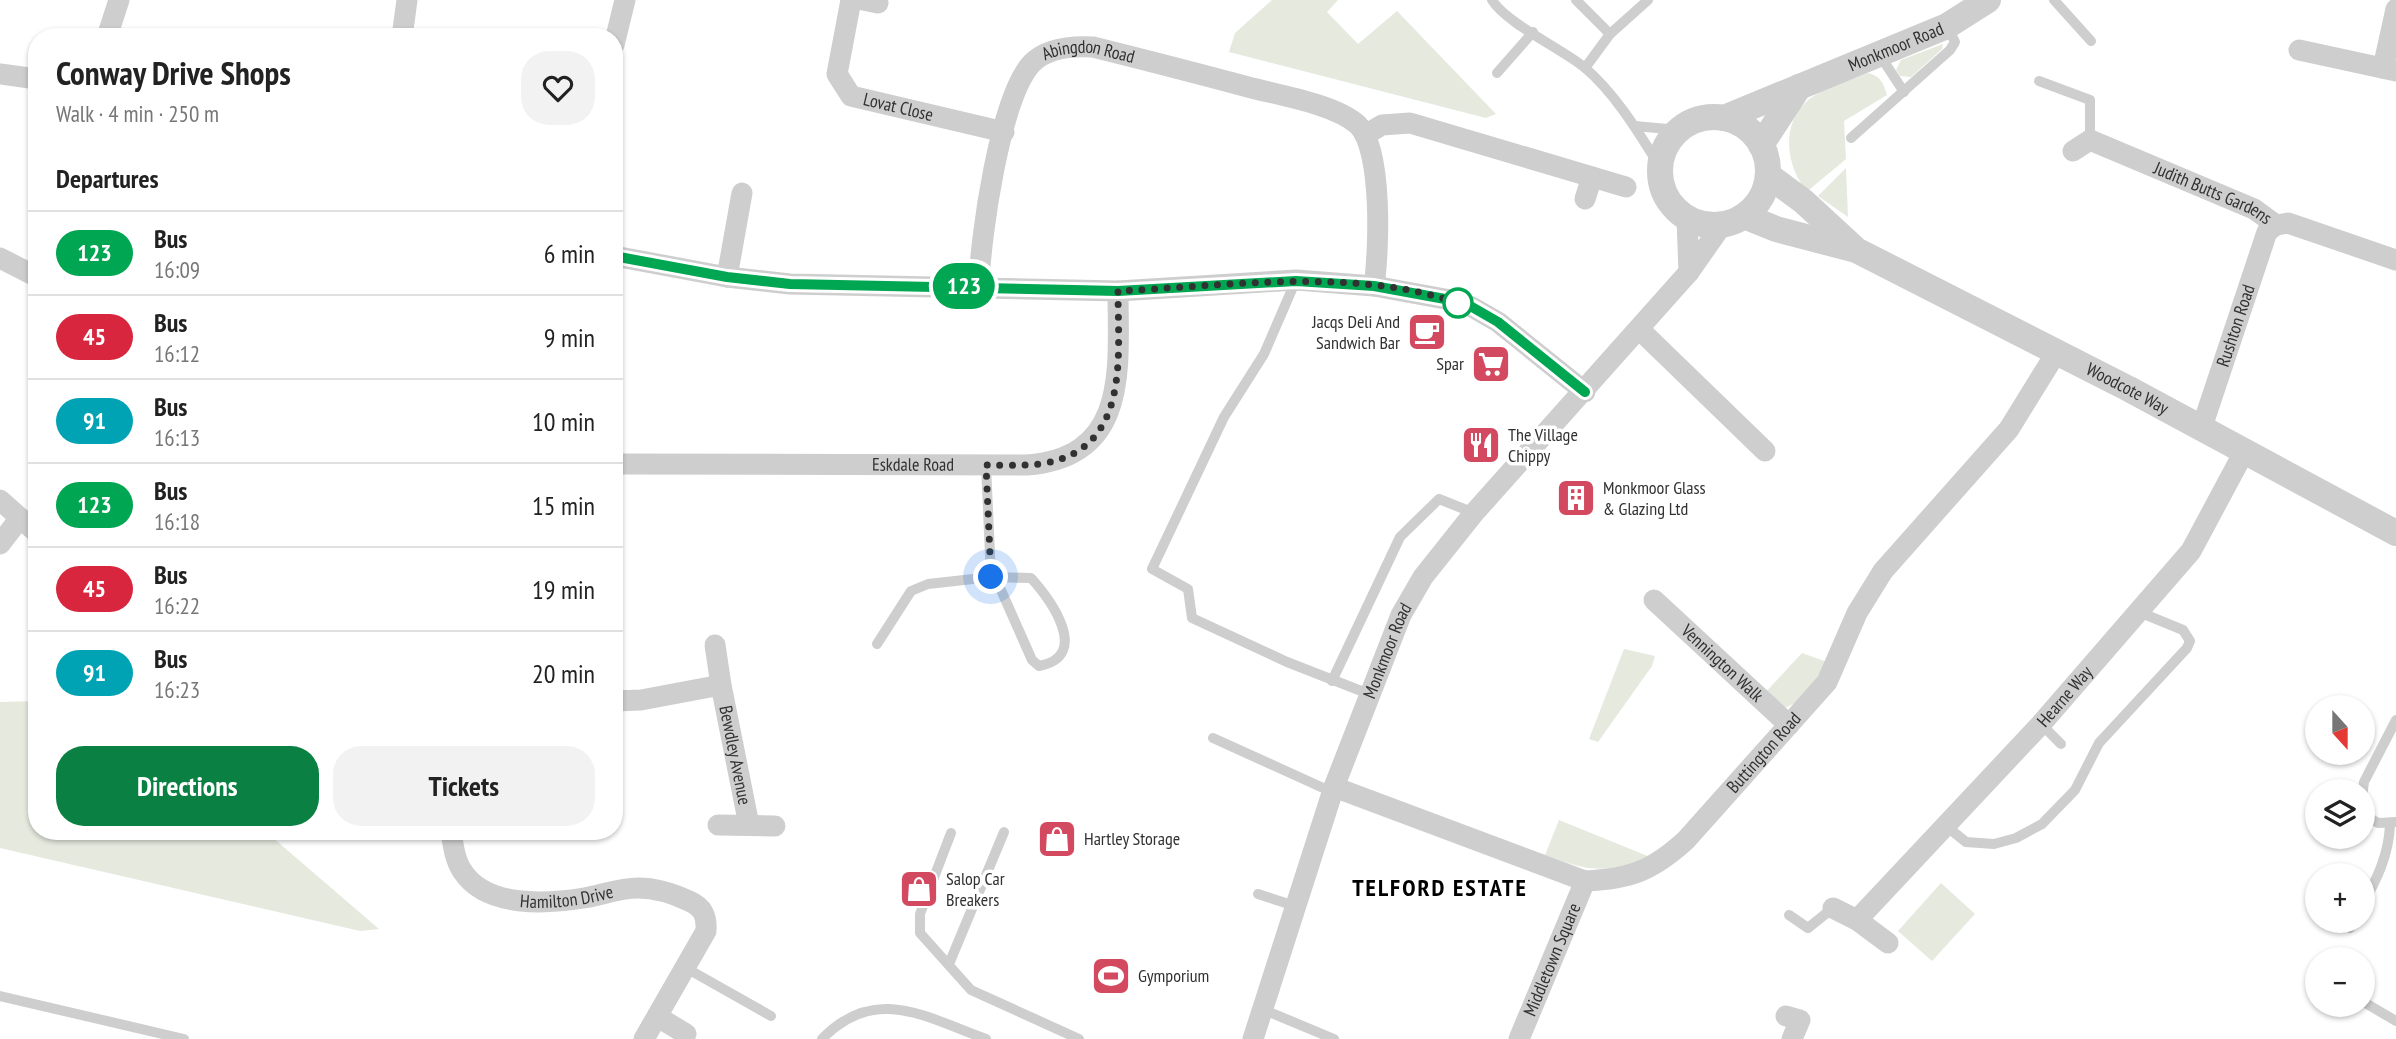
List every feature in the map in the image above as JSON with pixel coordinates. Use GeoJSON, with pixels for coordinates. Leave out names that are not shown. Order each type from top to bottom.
{"type":"FeatureCollection","features":[{"type":"Feature","properties":{"kind":"street"},"geometry":{"type":"LineString","coordinates":[[110,28],[119,0]]}},
{"type":"Feature","properties":{"kind":"street"},"geometry":{"type":"LineString","coordinates":[[403,28],[407,0]]}},
{"type":"Feature","properties":{"kind":"street"},"geometry":{"type":"LineString","coordinates":[[618,28],[625,0]]}},
{"type":"Feature","properties":{"kind":"street","name":"Lovat Close"},"geometry":{"type":"LineString","coordinates":[[851,0],[837,74],[851,96],[1004,132]]}},
{"type":"Feature","properties":{"kind":"street","name":"Monkmoor Road"},"geometry":{"type":"LineString","coordinates":[[1724,118],[1947,26],[1988,0]]}},
{"type":"Feature","properties":{"kind":"street"},"geometry":{"type":"LineString","coordinates":[[2299,50],[2390,69],[2396,9]]}},
{"type":"Feature","properties":{"kind":"street","name":"Abingdon Road"},"geometry":{"type":"LineString","coordinates":[[979,286],[980,246],[986,207],[1004,132],[1023,77],[1034,61],[1074,46],[1093,47],[1334,111],[1357,125],[1365,135]]}},
{"type":"Feature","properties":{"kind":"street"},"geometry":{"type":"LineString","coordinates":[[0,74],[28,78]]}},
{"type":"Feature","properties":{"kind":"street"},"geometry":{"type":"LineString","coordinates":[[1761,145],[1799,87]]}},
{"type":"Feature","properties":{"kind":"street"},"geometry":{"type":"LineString","coordinates":[[1704,118],[1724,118],[1740,124],[1761,145],[1769,176],[1758,203],[1733,220],[1701,224],[1687,219],[1673,207],[1661,185],[1660,167],[1667,145],[1678,130],[1704,118]]}},
{"type":"Feature","properties":{"kind":"street"},"geometry":{"type":"LineString","coordinates":[[1374,286],[1379,233],[1371,160],[1365,135],[1382,125],[1410,123],[1626,187]]}},
{"type":"Feature","properties":{"kind":"street","name":"Judith Butts Gardens"},"geometry":{"type":"LineString","coordinates":[[2082,145],[2254,209],[2276,225],[2288,223],[2396,260]]}},
{"type":"Feature","properties":{"kind":"street","name":"Woodcote Way"},"geometry":{"type":"LineString","coordinates":[[1769,176],[1803,201],[1856,250]]}},
{"type":"Feature","properties":{"kind":"street"},"geometry":{"type":"LineString","coordinates":[[1585,199],[1592,177]]}},
{"type":"Feature","properties":{"kind":"street"},"geometry":{"type":"LineString","coordinates":[[727,277],[742,192]]}},
{"type":"Feature","properties":{"kind":"street"},"geometry":{"type":"LineString","coordinates":[[1687,219],[1689,272]]}},
{"type":"Feature","properties":{"kind":"street","name":"Monkmoor Road"},"geometry":{"type":"LineString","coordinates":[[1253,1039],[1333,789],[1401,615],[1423,577],[1474,513],[1585,392],[1733,220]]}},
{"type":"Feature","properties":{"kind":"street","name":"Woodcote Way"},"geometry":{"type":"LineString","coordinates":[[1733,220],[1856,250],[2396,533]]}},
{"type":"Feature","properties":{"kind":"street","name":"Rushton Road"},"geometry":{"type":"LineString","coordinates":[[2201,430],[2267,232],[2276,225]]}},
{"type":"Feature","properties":{"kind":"street"},"geometry":{"type":"LineString","coordinates":[[0,258],[28,272]]}},
{"type":"Feature","properties":{"kind":"street"},"geometry":{"type":"LineString","coordinates":[[623,258],[727,277],[790,284],[1118,291],[1296,281],[1374,286],[1445,299],[1472,307],[1498,322],[1585,392]]}},
{"type":"Feature","properties":{"kind":"street","name":"Eskdale Road"},"geometry":{"type":"LineString","coordinates":[[623,464],[1042,464],[1062,457],[1090,439],[1101,427],[1115,399],[1118,380],[1118,291]]}},
{"type":"Feature","properties":{"kind":"street"},"geometry":{"type":"LineString","coordinates":[[1639,329],[1765,451]]}},
{"type":"Feature","properties":{"kind":"street","name":"Buttington Road"},"geometry":{"type":"LineString","coordinates":[[1333,789],[1586,881],[1615,880],[1642,873],[1665,859],[1686,841],[1827,682],[1857,613],[1883,571],[2009,429],[2056,353]]}},
{"type":"Feature","properties":{"kind":"street","name":"Hearne Way"},"geometry":{"type":"LineString","coordinates":[[1857,920],[2041,724],[2191,551],[2244,452]]}},
{"type":"Feature","properties":{"kind":"street"},"geometry":{"type":"LineString","coordinates":[[0,500],[28,525]]}},
{"type":"Feature","properties":{"kind":"street"},"geometry":{"type":"LineString","coordinates":[[0,544],[20,518]]}},
{"type":"Feature","properties":{"kind":"street","name":"Vennington Walk"},"geometry":{"type":"LineString","coordinates":[[1654,600],[1789,725]]}},
{"type":"Feature","properties":{"kind":"street","name":"Bewdley Avenue"},"geometry":{"type":"LineString","coordinates":[[715,645],[749,825]]}},
{"type":"Feature","properties":{"kind":"street","name":"Bewdley Avenue"},"geometry":{"type":"LineString","coordinates":[[623,701],[721,685]]}},
{"type":"Feature","properties":{"kind":"street","name":"Bewdley Avenue"},"geometry":{"type":"LineString","coordinates":[[718,825],[775,825]]}},
{"type":"Feature","properties":{"kind":"street","name":"Hamilton Drive"},"geometry":{"type":"LineString","coordinates":[[453,840],[458,863],[464,874],[472,883],[494,895],[530,902],[551,902],[622,889],[651,889],[675,894],[697,905],[715,920],[644,1039]]}},
{"type":"Feature","properties":{"kind":"street","name":"Middletown Square"},"geometry":{"type":"LineString","coordinates":[[1519,1039],[1586,881]]}},
{"type":"Feature","properties":{"kind":"street"},"geometry":{"type":"LineString","coordinates":[[1833,908],[1857,920],[1888,943]]}},
{"type":"Feature","properties":{"kind":"street"},"geometry":{"type":"LineString","coordinates":[[1786,1016],[1800,1020],[1792,1039]]}},
{"type":"Feature","properties":{"kind":"street"},"geometry":{"type":"LineString","coordinates":[[658,1017],[686,1034]]}},
{"type":"Feature","properties":{"kind":"lane"},"geometry":{"type":"LineString","coordinates":[[1492,0],[1585,68],[1636,127],[1660,167]]}},
{"type":"Feature","properties":{"kind":"lane"},"geometry":{"type":"LineString","coordinates":[[1576,0],[1610,34]]}},
{"type":"Feature","properties":{"kind":"lane"},"geometry":{"type":"LineString","coordinates":[[1585,68],[1610,34],[1648,0]]}},
{"type":"Feature","properties":{"kind":"lane"},"geometry":{"type":"LineString","coordinates":[[2054,0],[2091,41]]}},
{"type":"Feature","properties":{"kind":"lane"},"geometry":{"type":"LineString","coordinates":[[1851,138],[1950,50],[1955,42],[1947,26]]}},
{"type":"Feature","properties":{"kind":"lane"},"geometry":{"type":"LineString","coordinates":[[1497,73],[1533,32]]}},
{"type":"Feature","properties":{"kind":"lane"},"geometry":{"type":"LineString","coordinates":[[1879,54],[1904,92]]}},
{"type":"Feature","properties":{"kind":"lane"},"geometry":{"type":"LineString","coordinates":[[2039,81],[2090,100],[2082,145]]}},
{"type":"Feature","properties":{"kind":"lane"},"geometry":{"type":"LineString","coordinates":[[1636,127],[1678,130]]}},
{"type":"Feature","properties":{"kind":"lane"},"geometry":{"type":"LineString","coordinates":[[1296,281],[1264,354],[1224,416],[1153,569],[1188,589],[1192,618],[1332,681],[1369,694]]}},
{"type":"Feature","properties":{"kind":"lane"},"geometry":{"type":"LineString","coordinates":[[877,644],[911,591],[928,584],[991,577],[1031,578],[1053,603],[1064,629],[1059,656],[1051,663],[1039,666],[1032,660],[1001,590],[991,577],[986,465]]}},
{"type":"Feature","properties":{"kind":"lane"},"geometry":{"type":"LineString","coordinates":[[1332,681],[1400,537],[1439,499],[1474,513]]}},
{"type":"Feature","properties":{"kind":"lane"},"geometry":{"type":"LineString","coordinates":[[1946,826],[1966,842],[1994,844],[2016,838],[2042,824],[2075,790],[2099,743],[2187,648],[2190,641],[2183,630],[2139,612]]}},
{"type":"Feature","properties":{"kind":"lane"},"geometry":{"type":"LineString","coordinates":[[2366,779],[2396,720]]}},
{"type":"Feature","properties":{"kind":"lane"},"geometry":{"type":"LineString","coordinates":[[2041,724],[2061,744]]}},
{"type":"Feature","properties":{"kind":"lane"},"geometry":{"type":"LineString","coordinates":[[1213,738],[1333,789]]}},
{"type":"Feature","properties":{"kind":"lane"},"geometry":{"type":"LineString","coordinates":[[2375,821],[2393,823],[2375,883]]}},
{"type":"Feature","properties":{"kind":"lane"},"geometry":{"type":"LineString","coordinates":[[949,964],[1004,832]]}},
{"type":"Feature","properties":{"kind":"lane"},"geometry":{"type":"LineString","coordinates":[[951,833],[919,914],[920,933],[971,990],[1079,1039]]}},
{"type":"Feature","properties":{"kind":"lane"},"geometry":{"type":"LineString","coordinates":[[1258,894],[1296,906]]}},
{"type":"Feature","properties":{"kind":"lane"},"geometry":{"type":"LineString","coordinates":[[1789,915],[1808,928],[1833,908]]}},
{"type":"Feature","properties":{"kind":"lane"},"geometry":{"type":"LineString","coordinates":[[686,968],[771,1016]]}},
{"type":"Feature","properties":{"kind":"lane"},"geometry":{"type":"LineString","coordinates":[[0,996],[184,1039]]}},
{"type":"Feature","properties":{"kind":"lane"},"geometry":{"type":"LineString","coordinates":[[822,1039],[836,1024],[863,1011],[894,1007],[986,1039]]}},
{"type":"Feature","properties":{"kind":"lane"},"geometry":{"type":"LineString","coordinates":[[1262,1009],[1334,1039]]}},
{"type":"Feature","properties":{"kind":"lane"},"geometry":{"type":"LineString","coordinates":[[2375,1009],[2396,1021]]}},
{"type":"Feature","properties":{"kind":"shaded area"},"geometry":{"type":"Polygon","coordinates":[[[1272,0],[1338,0],[1327,12],[1358,44],[1397,11],[1496,114],[1486,118],[1229,52],[1235,33],[1272,0]]]}},
{"type":"Feature","properties":{"kind":"shaded area"},"geometry":{"type":"Polygon","coordinates":[[[1943,44],[1942,49],[1911,77],[1900,76],[1896,70],[1901,60],[1943,44]]]}},
{"type":"Feature","properties":{"kind":"shaded area"},"geometry":{"type":"Polygon","coordinates":[[[1868,73],[1880,80],[1887,95],[1844,121],[1846,159],[1810,189],[1805,189],[1793,165],[1790,151],[1789,138],[1797,113],[1817,94],[1868,73]]]}},
{"type":"Feature","properties":{"kind":"shaded area"},"geometry":{"type":"Polygon","coordinates":[[[1846,168],[1848,217],[1818,196],[1846,168]]]}},
{"type":"Feature","properties":{"kind":"shaded area"},"geometry":{"type":"Polygon","coordinates":[[[1624,649],[1655,656],[1652,666],[1598,742],[1589,739],[1624,649]]]}},
{"type":"Feature","properties":{"kind":"shaded area"},"geometry":{"type":"Polygon","coordinates":[[[1802,653],[1827,662],[1804,696],[1784,708],[1762,696],[1802,653]]]}},
{"type":"Feature","properties":{"kind":"shaded area"},"geometry":{"type":"Polygon","coordinates":[[[28,701],[28,840],[275,840],[379,929],[360,931],[0,848],[0,702],[28,701]]]}},
{"type":"Feature","properties":{"kind":"shaded area"},"geometry":{"type":"Polygon","coordinates":[[[1559,820],[1650,857],[1621,866],[1598,869],[1574,865],[1545,855],[1559,820]]]}},
{"type":"Feature","properties":{"kind":"shaded area"},"geometry":{"type":"Polygon","coordinates":[[[1941,883],[1975,914],[1932,961],[1898,931],[1941,883]]]}},
{"type":"Feature","properties":{"kind":"bus line","name":"123"},"geometry":{"type":"LineString","coordinates":[[623,258],[727,277],[790,284],[1118,291],[1241,282],[1296,281],[1374,286],[1445,299],[1472,307],[1498,322],[1585,392]]}},
{"type":"Feature","properties":{"kind":"place","name":"Jacqs Deli And Sandwich Bar"},"geometry":{"type":"Point","coordinates":[1427,332]}},
{"type":"Feature","properties":{"kind":"place","name":"Spar"},"geometry":{"type":"Point","coordinates":[1491,364]}},
{"type":"Feature","properties":{"kind":"place","name":"The Village Chippy"},"geometry":{"type":"Point","coordinates":[1481,445]}},
{"type":"Feature","properties":{"kind":"place","name":"Monkmoor Glass & Glazing Ltd"},"geometry":{"type":"Point","coordinates":[1576,498]}},
{"type":"Feature","properties":{"kind":"place","name":"Hartley Storage"},"geometry":{"type":"Point","coordinates":[1057,839]}},
{"type":"Feature","properties":{"kind":"place","name":"Salop Car Breakers"},"geometry":{"type":"Point","coordinates":[919,889]}},
{"type":"Feature","properties":{"kind":"place","name":"Gymporium"},"geometry":{"type":"Point","coordinates":[1111,976]}},
{"type":"Feature","properties":{"kind":"district","name":"TELFORD ESTATE"},"geometry":{"type":"Point","coordinates":[1440,888]}},
{"type":"Feature","properties":{"kind":"route"},"geometry":{"type":"LineString","coordinates":[[991,577],[986,465],[1042,464],[1077,449],[1101,427],[1115,399],[1118,380],[1118,291],[1296,281],[1374,286],[1458,303]]}}]}
